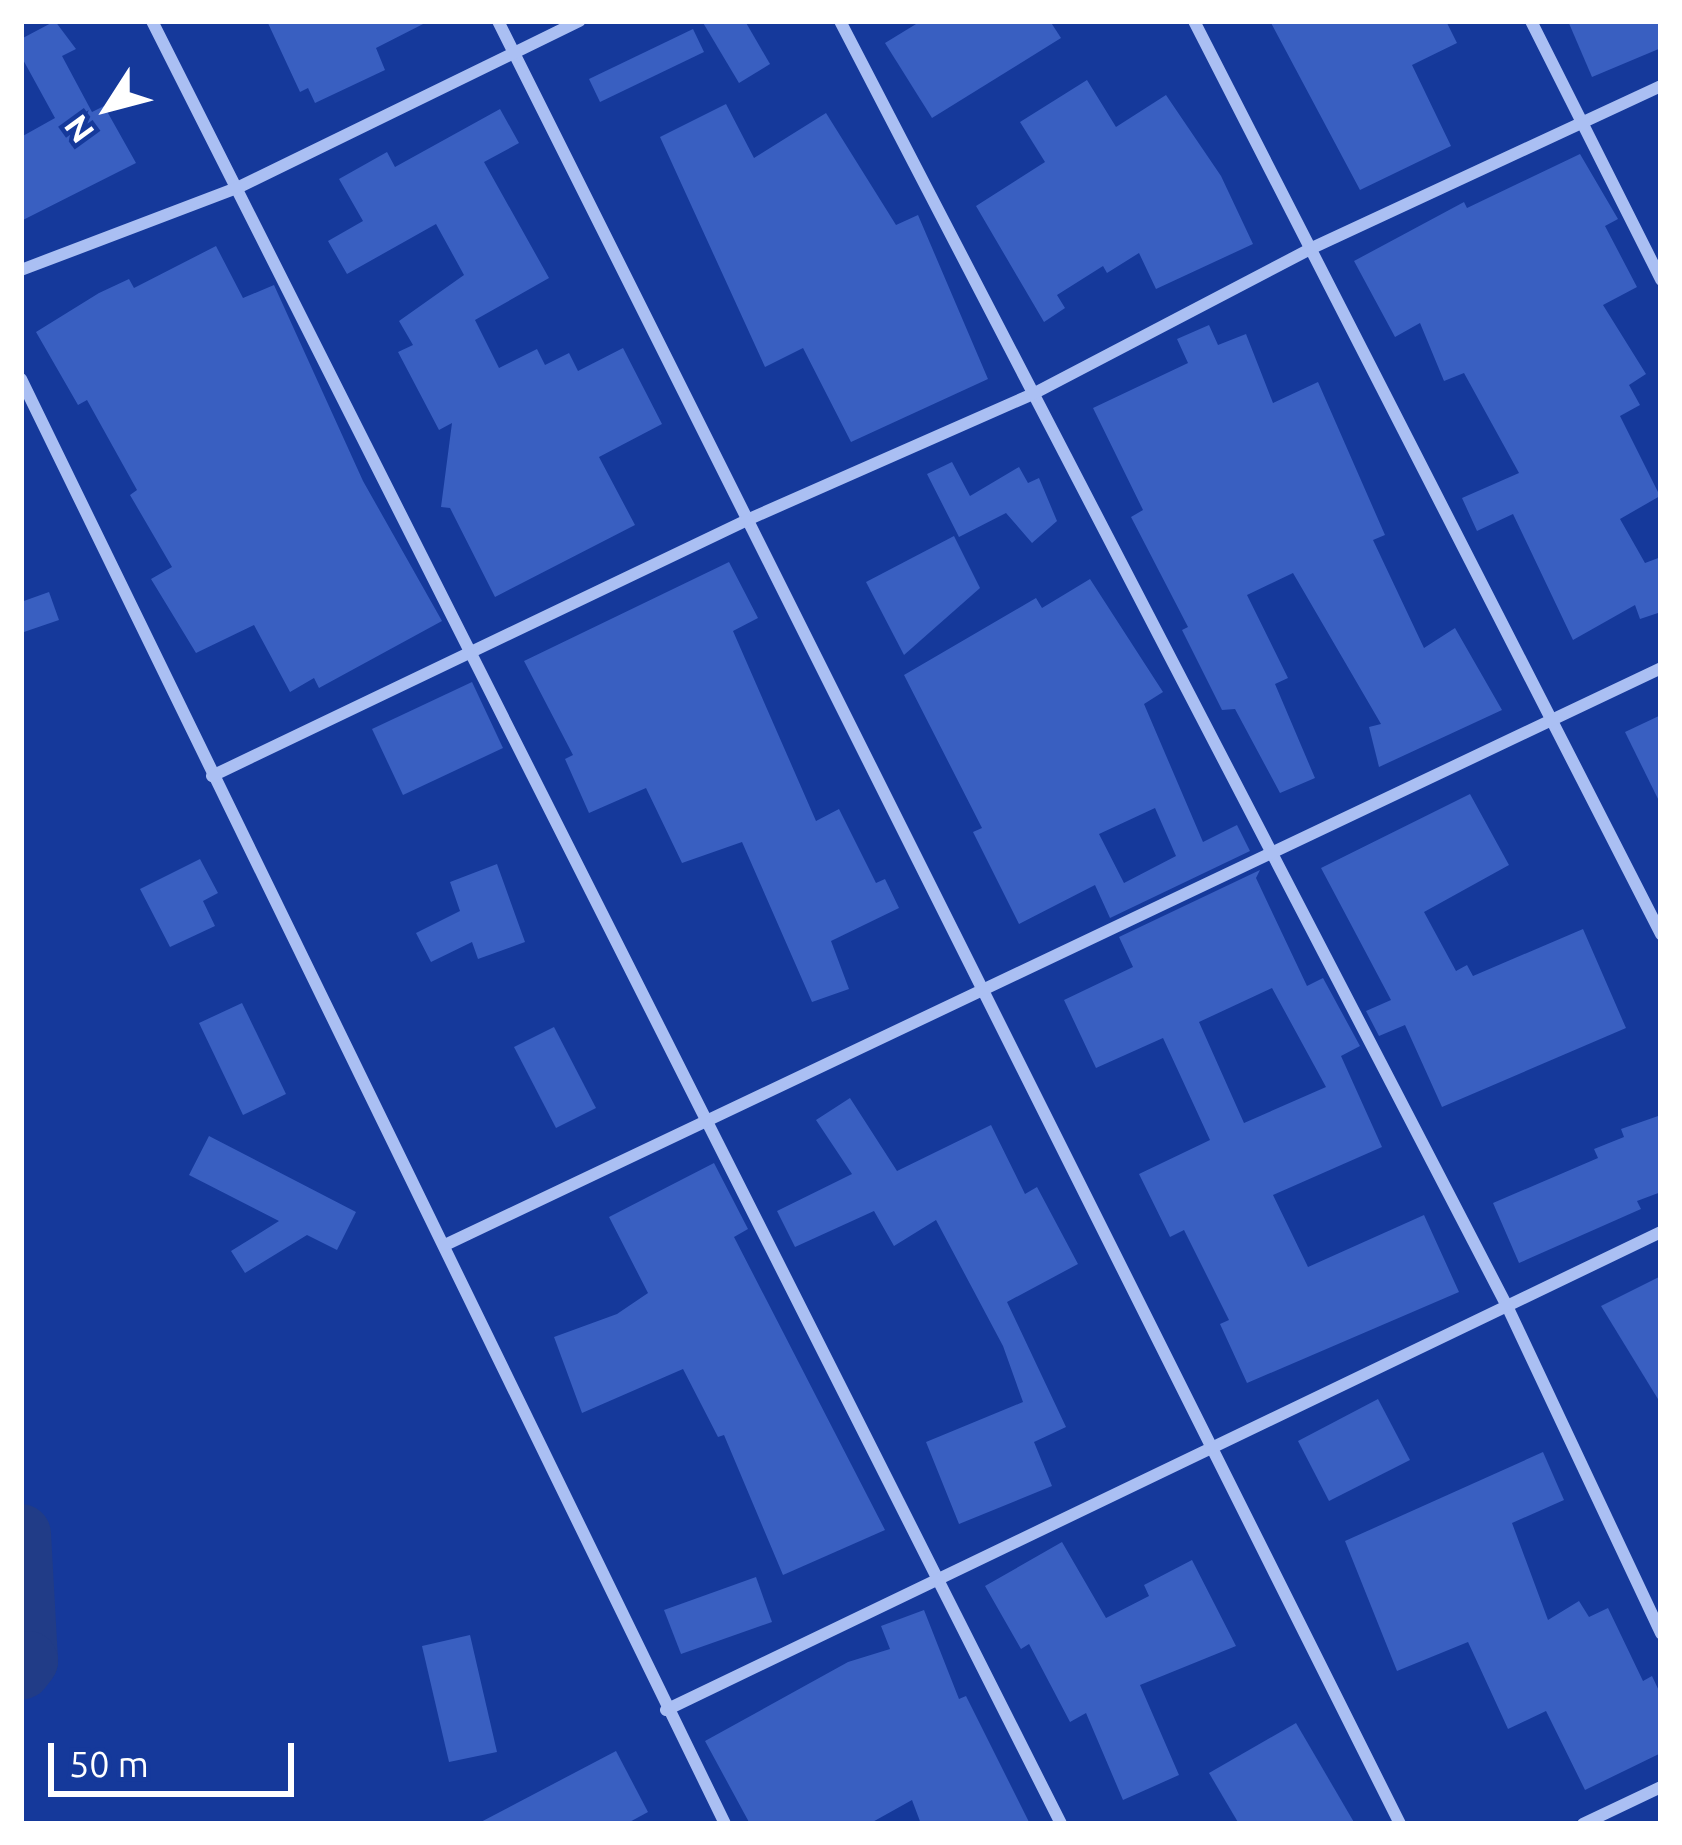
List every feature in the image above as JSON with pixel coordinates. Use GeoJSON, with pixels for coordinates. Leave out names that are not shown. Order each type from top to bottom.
{"type":"FeatureCollection","features":[{"type":"Feature","properties":{"kind":"street"},"geometry":{"type":"LineString","coordinates":[[152,21],[1061,1824]]}},
{"type":"Feature","properties":{"kind":"street"},"geometry":{"type":"LineString","coordinates":[[498,21],[1400,1824]]}},
{"type":"Feature","properties":{"kind":"street"},"geometry":{"type":"LineString","coordinates":[[21,270],[237,188],[579,21]]}},
{"type":"Feature","properties":{"kind":"street"},"geometry":{"type":"LineString","coordinates":[[840,21],[1507,1306],[1661,1634]]}},
{"type":"Feature","properties":{"kind":"street"},"geometry":{"type":"LineString","coordinates":[[1194,21],[1661,934]]}},
{"type":"Feature","properties":{"kind":"street"},"geometry":{"type":"LineString","coordinates":[[1531,21],[1661,280]]}},
{"type":"Feature","properties":{"kind":"street"},"geometry":{"type":"LineString","coordinates":[[212,776],[472,656],[747,520],[1031,395],[1312,248],[1661,86]]}},
{"type":"Feature","properties":{"kind":"street"},"geometry":{"type":"LineString","coordinates":[[21,379],[725,1824]]}},
{"type":"Feature","properties":{"kind":"street"},"geometry":{"type":"LineString","coordinates":[[445,1245],[1661,668]]}},
{"type":"Feature","properties":{"kind":"street"},"geometry":{"type":"LineString","coordinates":[[666,1710],[1661,1232]]}},
{"type":"Feature","properties":{"kind":"street"},"geometry":{"type":"LineString","coordinates":[[1583,1824],[1661,1787]]}},
{"type":"Feature","properties":{"kind":"building"},"geometry":{"type":"Polygon","coordinates":[[[55,21],[76,49],[62,56],[92,112],[104,106],[136,163],[21,221],[21,137],[55,118],[21,56],[21,39],[55,21]]]}},
{"type":"Feature","properties":{"kind":"building"},"geometry":{"type":"Polygon","coordinates":[[[267,21],[429,21],[376,48],[385,70],[315,103],[308,88],[300,92],[267,21]]]}},
{"type":"Feature","properties":{"kind":"building"},"geometry":{"type":"Polygon","coordinates":[[[702,21],[745,21],[770,64],[739,83],[702,21]]]}},
{"type":"Feature","properties":{"kind":"building"},"geometry":{"type":"Polygon","coordinates":[[[921,21],[1050,21],[1061,38],[932,118],[885,43],[921,21]]]}},
{"type":"Feature","properties":{"kind":"building"},"geometry":{"type":"Polygon","coordinates":[[[1270,21],[1446,21],[1457,43],[1412,65],[1451,146],[1360,190],[1270,21]]]}},
{"type":"Feature","properties":{"kind":"building"},"geometry":{"type":"Polygon","coordinates":[[[1568,21],[1661,21],[1661,48],[1592,77],[1568,21]]]}},
{"type":"Feature","properties":{"kind":"building"},"geometry":{"type":"Polygon","coordinates":[[[693,29],[704,52],[600,102],[589,79],[693,29]]]}},
{"type":"Feature","properties":{"kind":"building"},"geometry":{"type":"Polygon","coordinates":[[[1087,80],[1116,127],[1166,95],[1221,176],[1253,244],[1156,289],[1139,253],[1107,273],[1103,266],[1057,295],[1065,308],[1044,322],[976,206],[1045,162],[1020,122],[1087,80]]]}},
{"type":"Feature","properties":{"kind":"building"},"geometry":{"type":"Polygon","coordinates":[[[726,104],[754,158],[826,113],[896,225],[918,215],[988,379],[851,442],[803,348],[765,367],[660,137],[726,104]]]}},
{"type":"Feature","properties":{"kind":"building"},"geometry":{"type":"Polygon","coordinates":[[[500,109],[519,143],[484,162],[549,278],[475,320],[499,368],[537,349],[545,365],[569,353],[578,371],[623,348],[662,424],[599,457],[635,525],[495,597],[450,508],[441,507],[452,423],[439,430],[398,352],[413,345],[399,321],[464,275],[436,224],[347,274],[328,241],[363,221],[339,179],[387,152],[395,167],[500,109]]]}},
{"type":"Feature","properties":{"kind":"building"},"geometry":{"type":"Polygon","coordinates":[[[1580,154],[1618,219],[1605,226],[1637,287],[1603,305],[1646,374],[1629,385],[1640,405],[1620,416],[1660,496],[1620,519],[1645,563],[1661,557],[1661,612],[1640,619],[1635,605],[1573,640],[1513,514],[1477,531],[1462,498],[1519,473],[1464,373],[1444,381],[1420,323],[1395,337],[1354,261],[1464,202],[1467,208],[1580,154]]]}},
{"type":"Feature","properties":{"kind":"building"},"geometry":{"type":"Polygon","coordinates":[[[216,246],[243,298],[274,285],[363,481],[442,621],[319,688],[314,678],[290,692],[254,625],[196,653],[151,579],[172,567],[130,495],[137,490],[87,400],[78,405],[36,332],[99,293],[129,279],[134,288],[216,246]]]}},
{"type":"Feature","properties":{"kind":"building"},"geometry":{"type":"Polygon","coordinates":[[[1209,325],[1218,345],[1246,334],[1273,403],[1318,382],[1385,535],[1373,540],[1424,648],[1455,628],[1502,710],[1379,767],[1369,727],[1381,724],[1293,573],[1247,595],[1288,678],[1275,684],[1315,778],[1280,793],[1235,709],[1222,710],[1182,630],[1188,627],[1131,517],[1143,510],[1093,408],[1188,363],[1177,339],[1209,325]]]}},
{"type":"Feature","properties":{"kind":"building"},"geometry":{"type":"Polygon","coordinates":[[[952,462],[970,496],[1019,467],[1028,483],[1039,478],[1057,521],[1032,543],[1006,513],[959,537],[927,474],[952,462]]]}},
{"type":"Feature","properties":{"kind":"building"},"geometry":{"type":"Polygon","coordinates":[[[954,536],[980,588],[904,655],[866,582],[954,536]]]}},
{"type":"Feature","properties":{"kind":"building"},"geometry":{"type":"Polygon","coordinates":[[[729,562],[758,618],[733,631],[816,821],[839,809],[876,883],[885,879],[899,908],[831,941],[849,989],[812,1002],[742,842],[682,863],[646,788],[589,813],[565,759],[573,755],[524,661],[729,562]]]}},
{"type":"Feature","properties":{"kind":"building"},"geometry":{"type":"Polygon","coordinates":[[[1090,579],[1163,692],[1144,704],[1203,842],[1237,825],[1250,851],[1110,918],[1095,885],[1019,924],[973,832],[982,828],[904,675],[1036,598],[1042,608],[1090,579]],[[1155,808],[1099,834],[1124,883],[1176,856],[1155,808]]]}},
{"type":"Feature","properties":{"kind":"building"},"geometry":{"type":"Polygon","coordinates":[[[49,592],[59,620],[21,633],[21,602],[49,592]]]}},
{"type":"Feature","properties":{"kind":"building"},"geometry":{"type":"Polygon","coordinates":[[[472,682],[503,748],[403,795],[372,729],[472,682]]]}},
{"type":"Feature","properties":{"kind":"building"},"geometry":{"type":"Polygon","coordinates":[[[1661,715],[1661,805],[1625,732],[1661,715]]]}},
{"type":"Feature","properties":{"kind":"building"},"geometry":{"type":"Polygon","coordinates":[[[1470,794],[1509,865],[1424,912],[1456,971],[1467,965],[1473,976],[1583,929],[1626,1028],[1442,1107],[1405,1025],[1379,1036],[1366,1011],[1391,1000],[1321,868],[1470,794]]]}},
{"type":"Feature","properties":{"kind":"building"},"geometry":{"type":"Polygon","coordinates":[[[200,859],[218,893],[203,901],[215,926],[170,947],[140,889],[200,859]]]}},
{"type":"Feature","properties":{"kind":"building"},"geometry":{"type":"Polygon","coordinates":[[[497,864],[525,942],[478,959],[472,942],[431,962],[416,933],[460,911],[450,882],[497,864]]]}},
{"type":"Feature","properties":{"kind":"building"},"geometry":{"type":"Polygon","coordinates":[[[1260,870],[1256,878],[1307,986],[1323,978],[1360,1046],[1341,1056],[1382,1147],[1273,1195],[1308,1267],[1424,1215],[1459,1292],[1247,1383],[1220,1324],[1229,1320],[1184,1230],[1170,1237],[1139,1174],[1210,1140],[1163,1038],[1096,1068],[1064,1000],[1133,967],[1119,937],[1260,870]],[[1272,988],[1199,1022],[1244,1123],[1326,1087],[1272,988]]]}},
{"type":"Feature","properties":{"kind":"building"},"geometry":{"type":"Polygon","coordinates":[[[242,1003],[286,1094],[243,1115],[199,1023],[242,1003]]]}},
{"type":"Feature","properties":{"kind":"building"},"geometry":{"type":"Polygon","coordinates":[[[554,1027],[596,1108],[556,1128],[514,1047],[554,1027]]]}},
{"type":"Feature","properties":{"kind":"building"},"geometry":{"type":"Polygon","coordinates":[[[850,1098],[897,1171],[991,1125],[1025,1194],[1037,1187],[1078,1264],[1007,1302],[1066,1427],[1034,1442],[1052,1486],[959,1524],[926,1442],[1023,1402],[1003,1346],[936,1220],[894,1246],[874,1211],[795,1247],[777,1211],[852,1174],[816,1120],[850,1098]]]}},
{"type":"Feature","properties":{"kind":"building"},"geometry":{"type":"Polygon","coordinates":[[[1661,1115],[1661,1192],[1637,1201],[1641,1209],[1519,1263],[1493,1203],[1598,1158],[1594,1149],[1624,1137],[1621,1129],[1661,1115]]]}},
{"type":"Feature","properties":{"kind":"building"},"geometry":{"type":"Polygon","coordinates":[[[209,1136],[356,1212],[337,1250],[307,1235],[245,1273],[231,1251],[279,1221],[189,1175],[209,1136]]]}},
{"type":"Feature","properties":{"kind":"building"},"geometry":{"type":"Polygon","coordinates":[[[714,1163],[748,1229],[734,1237],[885,1530],[783,1575],[724,1435],[718,1437],[683,1369],[582,1413],[554,1337],[617,1314],[648,1293],[609,1217],[714,1163]]]}},
{"type":"Feature","properties":{"kind":"building"},"geometry":{"type":"Polygon","coordinates":[[[1661,1276],[1661,1404],[1601,1306],[1661,1276]]]}},
{"type":"Feature","properties":{"kind":"building"},"geometry":{"type":"Polygon","coordinates":[[[1378,1399],[1410,1460],[1329,1501],[1298,1441],[1378,1399]]]}},
{"type":"Feature","properties":{"kind":"building"},"geometry":{"type":"Polygon","coordinates":[[[1543,1452],[1564,1500],[1512,1523],[1548,1620],[1579,1601],[1589,1617],[1608,1608],[1643,1681],[1652,1676],[1661,1695],[1661,1753],[1585,1790],[1546,1711],[1508,1729],[1468,1642],[1397,1671],[1345,1541],[1543,1452]]]}},
{"type":"Feature","properties":{"kind":"building"},"geometry":{"type":"Polygon","coordinates":[[[1062,1542],[1106,1618],[1149,1596],[1144,1585],[1192,1560],[1236,1646],[1140,1685],[1179,1775],[1123,1800],[1086,1713],[1070,1722],[1029,1644],[1021,1649],[985,1586],[1062,1542]]]}},
{"type":"Feature","properties":{"kind":"building"},"geometry":{"type":"Polygon","coordinates":[[[756,1577],[772,1622],[681,1654],[664,1610],[756,1577]]]}},
{"type":"Feature","properties":{"kind":"building"},"geometry":{"type":"Polygon","coordinates":[[[924,1610],[959,1699],[966,1696],[1030,1824],[921,1824],[912,1800],[869,1824],[750,1824],[705,1741],[848,1662],[890,1649],[881,1626],[924,1610]]]}},
{"type":"Feature","properties":{"kind":"building"},"geometry":{"type":"Polygon","coordinates":[[[470,1635],[497,1752],[449,1762],[422,1646],[470,1635]]]}},
{"type":"Feature","properties":{"kind":"building"},"geometry":{"type":"Polygon","coordinates":[[[1296,1723],[1355,1824],[1239,1824],[1209,1773],[1296,1723]]]}},
{"type":"Feature","properties":{"kind":"building"},"geometry":{"type":"Polygon","coordinates":[[[616,1751],[648,1812],[626,1824],[477,1824],[616,1751]]]}},
{"type":"Feature","properties":{"kind":"waterway"},"geometry":{"type":"LineString","coordinates":[[21,1534],[28,1661],[21,1670]]}}]}
